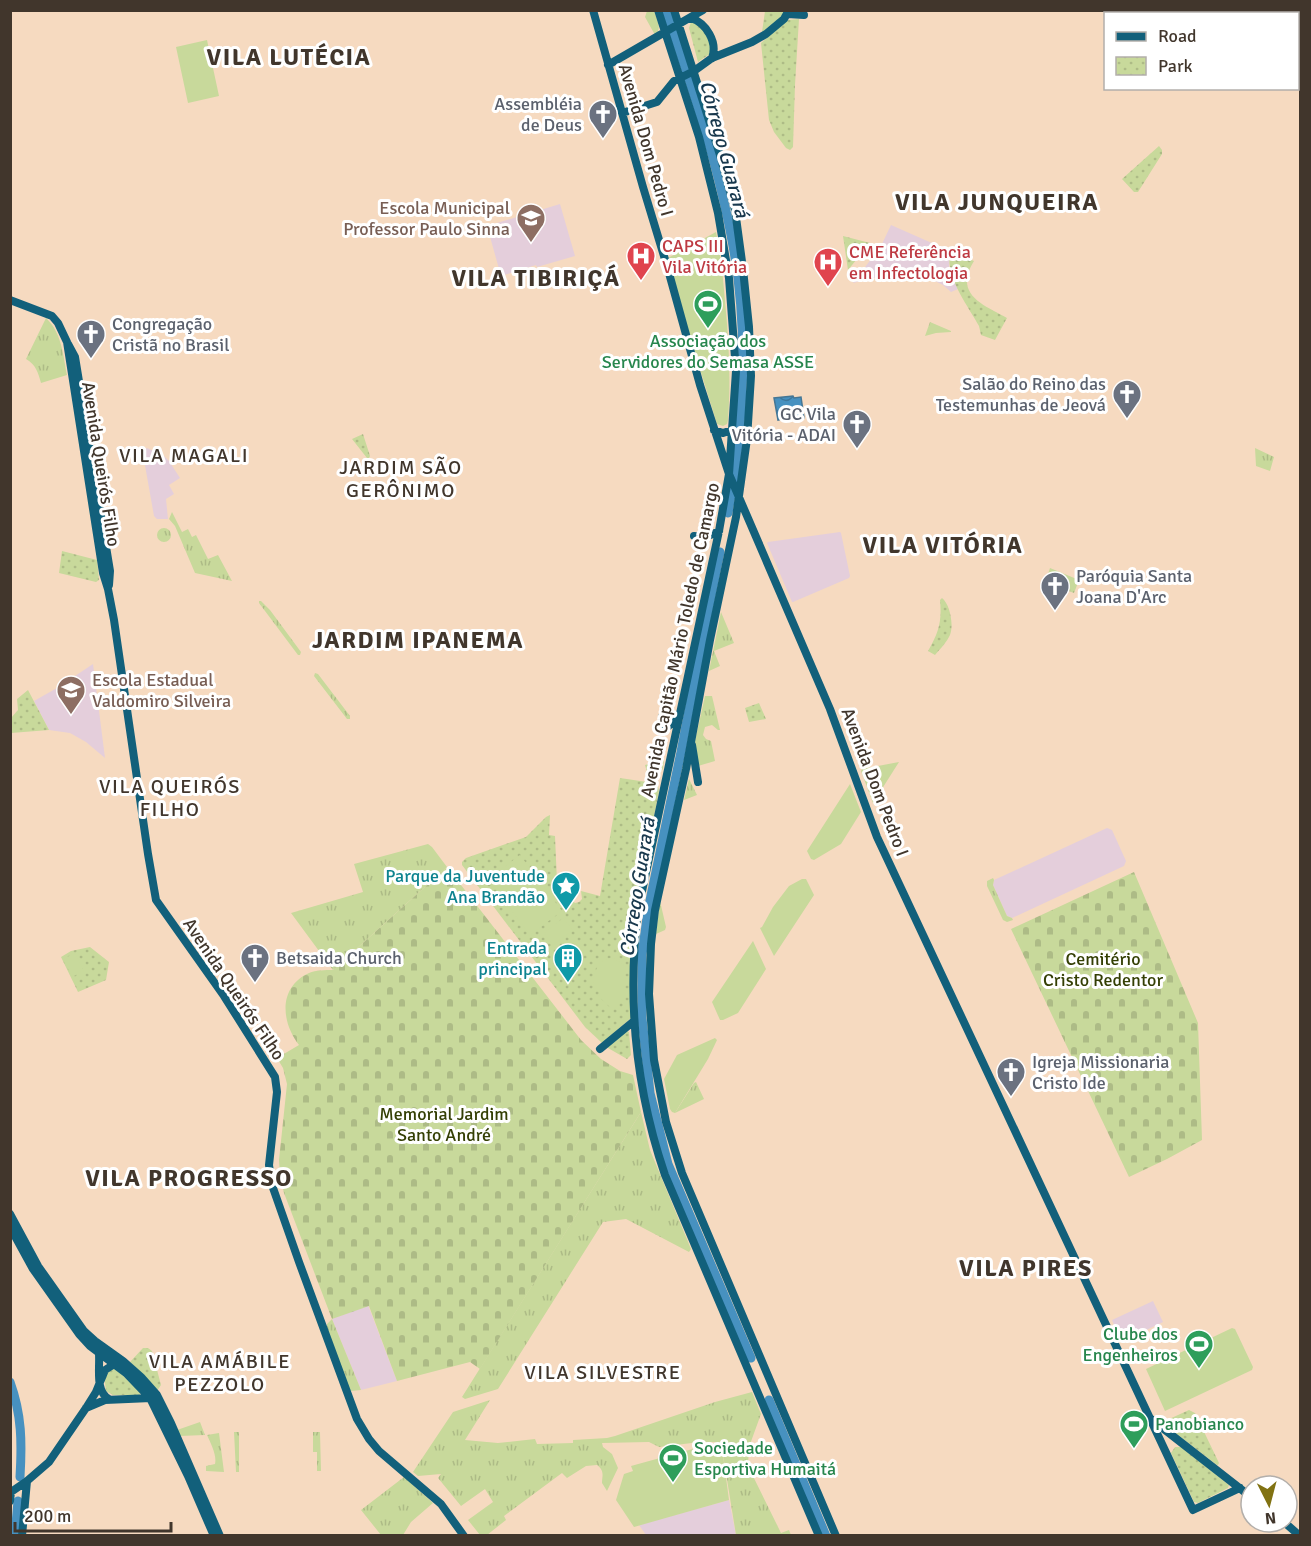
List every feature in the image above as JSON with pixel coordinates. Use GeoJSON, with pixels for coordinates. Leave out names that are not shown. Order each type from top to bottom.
{"type":"FeatureCollection","features":[{"type":"Feature","properties":{"kind":"main road","name":"Avenida Dom Pedro I"},"geometry":{"type":"LineString","coordinates":[[593,10],[689,350],[720,448],[830,709],[877,837],[1149,1418],[1239,1487]]}},
{"type":"Feature","properties":{"kind":"main road","name":"Avenida Capitão Mário Toledo de Camargo"},"geometry":{"type":"LineString","coordinates":[[658,10],[672,28],[733,202],[744,269],[751,376],[747,439],[734,528],[686,769],[655,910],[649,983],[654,1060],[666,1122],[686,1183],[836,1536]]}},
{"type":"Feature","properties":{"kind":"main road","name":"Avenida Capitão Mário Toledo de Camargo"},"geometry":{"type":"LineString","coordinates":[[674,10],[672,28],[687,75],[726,254],[735,359],[730,476],[638,910],[634,954],[634,1021],[638,1064],[656,1150],[665,1175],[819,1536]]}},
{"type":"Feature","properties":{"kind":"main road"},"geometry":{"type":"LineString","coordinates":[[609,65],[703,10]]}},
{"type":"Feature","properties":{"kind":"main road"},"geometry":{"type":"LineString","coordinates":[[622,113],[656,103],[670,84],[712,58],[762,37],[775,28],[788,12],[804,15]]}},
{"type":"Feature","properties":{"kind":"main road"},"geometry":{"type":"LineString","coordinates":[[691,18],[705,26],[714,44],[712,58]]}},
{"type":"Feature","properties":{"kind":"main road","name":"Avenida Queirós Filho"},"geometry":{"type":"LineString","coordinates":[[10,300],[52,316],[58,322],[75,357],[80,410],[110,572],[108,589],[156,900],[224,996],[275,1077],[277,1092],[269,1165],[272,1185],[357,1419],[379,1451],[441,1504],[464,1536]]}},
{"type":"Feature","properties":{"kind":"main road"},"geometry":{"type":"LineString","coordinates":[[714,430],[723,433],[732,430]]}},
{"type":"Feature","properties":{"kind":"main road"},"geometry":{"type":"LineString","coordinates":[[720,448],[732,430]]}},
{"type":"Feature","properties":{"kind":"main road"},"geometry":{"type":"LineString","coordinates":[[734,528],[752,525]]}},
{"type":"Feature","properties":{"kind":"main road"},"geometry":{"type":"LineString","coordinates":[[694,536],[705,536],[719,531]]}},
{"type":"Feature","properties":{"kind":"main road"},"geometry":{"type":"LineString","coordinates":[[662,717],[672,719],[680,714]]}},
{"type":"Feature","properties":{"kind":"main road"},"geometry":{"type":"LineString","coordinates":[[665,729],[680,714]]}},
{"type":"Feature","properties":{"kind":"main road"},"geometry":{"type":"LineString","coordinates":[[691,736],[698,782]]}},
{"type":"Feature","properties":{"kind":"main road"},"geometry":{"type":"LineString","coordinates":[[600,1049],[634,1021]]}},
{"type":"Feature","properties":{"kind":"main road"},"geometry":{"type":"LineString","coordinates":[[10,1214],[43,1275],[89,1337],[141,1377],[171,1423],[220,1536]]}},
{"type":"Feature","properties":{"kind":"main road"},"geometry":{"type":"LineString","coordinates":[[10,1227],[33,1269],[90,1347],[115,1364],[154,1397],[214,1536]]}},
{"type":"Feature","properties":{"kind":"main road"},"geometry":{"type":"LineString","coordinates":[[99,1354],[102,1393],[109,1399]]}},
{"type":"Feature","properties":{"kind":"main road"},"geometry":{"type":"LineString","coordinates":[[11,1496],[49,1462],[86,1408],[105,1370],[123,1361]]}},
{"type":"Feature","properties":{"kind":"main road"},"geometry":{"type":"LineString","coordinates":[[86,1408],[109,1399],[154,1397]]}},
{"type":"Feature","properties":{"kind":"main road"},"geometry":{"type":"LineString","coordinates":[[1149,1418],[1192,1510],[1239,1488]]}},
{"type":"Feature","properties":{"kind":"main road"},"geometry":{"type":"LineString","coordinates":[[1166,1454],[1170,1447],[1181,1442]]}},
{"type":"Feature","properties":{"kind":"main road"},"geometry":{"type":"LineString","coordinates":[[22,1536],[27,1481]]}},
{"type":"Feature","properties":{"kind":"shaded area","name":"Escola Municipal Professor Paulo Sinna"},"geometry":{"type":"Polygon","coordinates":[[[560,204],[575,256],[501,276],[487,226],[560,204]]]}},
{"type":"Feature","properties":{"kind":"shaded area"},"geometry":{"type":"Polygon","coordinates":[[[891,225],[950,251],[949,267],[958,289],[951,292],[937,282],[906,271],[895,271],[853,283],[881,246],[891,225]]]}},
{"type":"Feature","properties":{"kind":"shaded area"},"geometry":{"type":"Polygon","coordinates":[[[147,448],[164,456],[180,478],[169,485],[174,494],[166,499],[168,519],[157,519],[154,516],[143,454],[147,448]]]}},
{"type":"Feature","properties":{"kind":"shaded area"},"geometry":{"type":"Polygon","coordinates":[[[840,532],[849,578],[792,602],[767,543],[840,532]]]}},
{"type":"Feature","properties":{"kind":"shaded area","name":"Escola Estadual Valdomiro Silveira"},"geometry":{"type":"Polygon","coordinates":[[[93,664],[105,758],[86,742],[70,733],[49,730],[34,701],[93,664]]]}},
{"type":"Feature","properties":{"kind":"shaded area"},"geometry":{"type":"Polygon","coordinates":[[[1107,828],[1112,830],[1126,861],[1124,866],[1012,918],[1007,916],[993,885],[994,880],[1107,828]]]}},
{"type":"Feature","properties":{"kind":"shaded area"},"geometry":{"type":"Polygon","coordinates":[[[1153,1301],[1163,1322],[1121,1342],[1112,1320],[1153,1301]]]}},
{"type":"Feature","properties":{"kind":"shaded area"},"geometry":{"type":"Polygon","coordinates":[[[368,1305],[397,1381],[361,1390],[332,1319],[368,1305]]]}},
{"type":"Feature","properties":{"kind":"shaded area"},"geometry":{"type":"Polygon","coordinates":[[[729,1500],[736,1535],[646,1535],[639,1525],[729,1500]]]}},
{"type":"Feature","properties":{"kind":"green space"},"geometry":{"type":"Polygon","coordinates":[[[647,11],[654,11],[657,20],[659,27],[655,35],[645,17],[647,11]]]}},
{"type":"Feature","properties":{"kind":"green space"},"geometry":{"type":"Polygon","coordinates":[[[765,11],[787,11],[762,32],[765,11]]]}},
{"type":"Feature","properties":{"kind":"green space"},"geometry":{"type":"Polygon","coordinates":[[[799,19],[793,147],[790,150],[774,132],[769,120],[761,43],[788,20],[799,19]]]}},
{"type":"Feature","properties":{"kind":"green space"},"geometry":{"type":"Polygon","coordinates":[[[691,22],[698,22],[712,42],[711,53],[698,62],[689,28],[691,22]]]}},
{"type":"Feature","properties":{"kind":"green space"},"geometry":{"type":"Polygon","coordinates":[[[207,40],[219,96],[188,103],[176,47],[207,40]]]}},
{"type":"Feature","properties":{"kind":"green space"},"geometry":{"type":"Polygon","coordinates":[[[1159,146],[1162,154],[1138,192],[1134,192],[1122,179],[1159,146]]]}},
{"type":"Feature","properties":{"kind":"green space","name":"Associação dos Servidores do Semasa ASSE"},"geometry":{"type":"Polygon","coordinates":[[[716,232],[728,331],[728,420],[723,426],[717,424],[668,258],[716,232]]]}},
{"type":"Feature","properties":{"kind":"green space"},"geometry":{"type":"Polygon","coordinates":[[[843,236],[870,243],[848,270],[843,236]]]}},
{"type":"Feature","properties":{"kind":"green space"},"geometry":{"type":"Polygon","coordinates":[[[950,251],[974,261],[968,272],[969,290],[980,303],[1007,318],[995,340],[981,335],[979,326],[958,290],[951,271],[950,251]]]}},
{"type":"Feature","properties":{"kind":"green space"},"geometry":{"type":"Polygon","coordinates":[[[46,318],[59,337],[67,375],[41,383],[36,369],[26,359],[46,318]]]}},
{"type":"Feature","properties":{"kind":"green space"},"geometry":{"type":"Polygon","coordinates":[[[930,322],[951,331],[951,332],[925,336],[930,322]]]}},
{"type":"Feature","properties":{"kind":"green space"},"geometry":{"type":"Polygon","coordinates":[[[363,434],[370,456],[369,458],[352,439],[363,434]]]}},
{"type":"Feature","properties":{"kind":"green space"},"geometry":{"type":"Polygon","coordinates":[[[1255,448],[1274,457],[1270,471],[1256,466],[1255,448]]]}},
{"type":"Feature","properties":{"kind":"green space"},"geometry":{"type":"Polygon","coordinates":[[[172,512],[182,532],[188,529],[192,537],[196,535],[208,559],[218,555],[232,581],[195,573],[175,526],[169,519],[172,512]]]}},
{"type":"Feature","properties":{"kind":"green space"},"geometry":{"type":"Polygon","coordinates":[[[161,528],[167,528],[171,535],[167,542],[161,542],[157,538],[157,532],[161,528]]]}},
{"type":"Feature","properties":{"kind":"green space"},"geometry":{"type":"Polygon","coordinates":[[[62,551],[97,560],[99,580],[96,582],[59,573],[62,551]]]}},
{"type":"Feature","properties":{"kind":"green space"},"geometry":{"type":"Polygon","coordinates":[[[1050,568],[1079,580],[1074,593],[1044,582],[1049,576],[1050,568]]]}},
{"type":"Feature","properties":{"kind":"green space"},"geometry":{"type":"Polygon","coordinates":[[[942,598],[949,610],[951,631],[935,655],[928,651],[939,626],[942,598]]]}},
{"type":"Feature","properties":{"kind":"green space"},"geometry":{"type":"Polygon","coordinates":[[[259,601],[270,610],[301,652],[300,655],[298,655],[259,601]]]}},
{"type":"Feature","properties":{"kind":"green space"},"geometry":{"type":"Polygon","coordinates":[[[721,612],[734,643],[714,651],[720,666],[709,671],[721,612]]]}},
{"type":"Feature","properties":{"kind":"green space"},"geometry":{"type":"Polygon","coordinates":[[[315,673],[350,716],[350,719],[347,719],[314,676],[315,673]]]}},
{"type":"Feature","properties":{"kind":"green space"},"geometry":{"type":"Polygon","coordinates":[[[28,690],[49,730],[11,733],[11,718],[18,710],[17,699],[28,690]]]}},
{"type":"Feature","properties":{"kind":"green space"},"geometry":{"type":"Polygon","coordinates":[[[705,696],[712,696],[720,730],[712,725],[705,727],[703,735],[711,741],[715,761],[698,766],[695,741],[705,696]]]}},
{"type":"Feature","properties":{"kind":"green space"},"geometry":{"type":"Polygon","coordinates":[[[759,703],[766,719],[749,722],[745,708],[759,703]]]}},
{"type":"Feature","properties":{"kind":"green space"},"geometry":{"type":"Polygon","coordinates":[[[664,760],[663,769],[659,773],[647,772],[645,765],[664,760]]]}},
{"type":"Feature","properties":{"kind":"green space"},"geometry":{"type":"Polygon","coordinates":[[[899,762],[873,803],[862,769],[899,762]]]}},
{"type":"Feature","properties":{"kind":"green space","name":"Parque da Juventude Ana Brandão"},"geometry":{"type":"Polygon","coordinates":[[[620,778],[654,783],[658,786],[659,791],[636,906],[630,976],[631,1018],[602,1043],[585,1027],[462,862],[466,858],[526,837],[550,815],[549,835],[555,836],[557,882],[573,888],[570,899],[575,903],[582,899],[581,891],[600,896],[620,778]]]}},
{"type":"Feature","properties":{"kind":"green space"},"geometry":{"type":"Polygon","coordinates":[[[689,779],[697,795],[684,800],[689,779]]]}},
{"type":"Feature","properties":{"kind":"green space"},"geometry":{"type":"Polygon","coordinates":[[[850,784],[861,812],[841,844],[814,860],[811,859],[807,851],[850,784]]]}},
{"type":"Feature","properties":{"kind":"green space"},"geometry":{"type":"Polygon","coordinates":[[[428,844],[447,867],[333,970],[291,913],[363,892],[354,864],[428,844]]]}},
{"type":"Feature","properties":{"kind":"green space"},"geometry":{"type":"Polygon","coordinates":[[[520,855],[562,911],[530,935],[488,879],[520,855]]]}},
{"type":"Feature","properties":{"kind":"green space","name":"Memorial Jardim Santo André"},"geometry":{"type":"Polygon","coordinates":[[[447,867],[581,1040],[601,1059],[620,1071],[633,1075],[641,1112],[480,1369],[470,1362],[397,1381],[369,1306],[332,1319],[284,1193],[279,1160],[287,1084],[283,1068],[277,1058],[299,1045],[289,1026],[286,1006],[287,996],[299,979],[309,973],[333,970],[447,867]]]}},
{"type":"Feature","properties":{"kind":"green space","name":"Cemitério Cristo Redentor"},"geometry":{"type":"Polygon","coordinates":[[[1134,872],[1198,1023],[1202,1140],[1129,1177],[1011,929],[1134,872]]]}},
{"type":"Feature","properties":{"kind":"green space"},"geometry":{"type":"Polygon","coordinates":[[[993,878],[993,885],[1007,916],[1013,920],[1007,922],[1003,920],[987,886],[987,881],[993,878]]]}},
{"type":"Feature","properties":{"kind":"green space"},"geometry":{"type":"Polygon","coordinates":[[[806,879],[814,895],[774,956],[760,928],[789,886],[806,879]]]}},
{"type":"Feature","properties":{"kind":"green space"},"geometry":{"type":"Polygon","coordinates":[[[660,901],[666,927],[665,930],[656,934],[660,901]]]}},
{"type":"Feature","properties":{"kind":"green space"},"geometry":{"type":"Polygon","coordinates":[[[563,918],[573,930],[553,945],[544,933],[563,918]]]}},
{"type":"Feature","properties":{"kind":"green space"},"geometry":{"type":"Polygon","coordinates":[[[753,941],[766,969],[738,1013],[720,1020],[712,1002],[753,941]]]}},
{"type":"Feature","properties":{"kind":"green space"},"geometry":{"type":"Polygon","coordinates":[[[90,947],[109,962],[106,980],[78,992],[61,957],[71,951],[90,947]]]}},
{"type":"Feature","properties":{"kind":"green space"},"geometry":{"type":"Polygon","coordinates":[[[75,953],[84,971],[72,977],[63,959],[75,953]]]}},
{"type":"Feature","properties":{"kind":"green space"},"geometry":{"type":"Polygon","coordinates":[[[613,958],[623,964],[625,998],[613,1010],[598,996],[600,993],[593,987],[595,972],[599,964],[613,958]]]}},
{"type":"Feature","properties":{"kind":"green space"},"geometry":{"type":"Polygon","coordinates":[[[627,1031],[629,1032],[631,1055],[627,1059],[608,1046],[627,1031]]]}},
{"type":"Feature","properties":{"kind":"green space"},"geometry":{"type":"Polygon","coordinates":[[[715,1038],[717,1040],[708,1059],[675,1113],[672,1112],[664,1079],[677,1055],[715,1038]]]}},
{"type":"Feature","properties":{"kind":"green space"},"geometry":{"type":"Polygon","coordinates":[[[696,1082],[704,1099],[675,1113],[694,1083],[696,1082]]]}},
{"type":"Feature","properties":{"kind":"green space"},"geometry":{"type":"Polygon","coordinates":[[[641,1112],[650,1150],[691,1249],[689,1252],[626,1219],[603,1222],[498,1389],[465,1399],[462,1397],[641,1112]]]}},
{"type":"Feature","properties":{"kind":"green space"},"geometry":{"type":"Polygon","coordinates":[[[332,1319],[361,1390],[351,1391],[349,1388],[327,1328],[327,1324],[332,1319]]]}},
{"type":"Feature","properties":{"kind":"green space","name":"Clube dos Engenheiros"},"geometry":{"type":"Polygon","coordinates":[[[1232,1328],[1235,1329],[1253,1367],[1252,1370],[1165,1411],[1146,1369],[1232,1328]]]}},
{"type":"Feature","properties":{"kind":"green space"},"geometry":{"type":"Polygon","coordinates":[[[143,1348],[152,1351],[161,1385],[157,1391],[130,1362],[143,1348]]]}},
{"type":"Feature","properties":{"kind":"green space"},"geometry":{"type":"Polygon","coordinates":[[[115,1368],[141,1393],[139,1395],[113,1395],[106,1391],[104,1375],[115,1368]]]}},
{"type":"Feature","properties":{"kind":"green space"},"geometry":{"type":"Polygon","coordinates":[[[752,1392],[761,1414],[749,1447],[748,1466],[781,1533],[789,1530],[791,1535],[736,1535],[723,1455],[718,1442],[659,1447],[649,1442],[602,1443],[603,1447],[612,1454],[618,1468],[607,1491],[602,1483],[602,1471],[597,1465],[586,1466],[567,1478],[562,1473],[504,1516],[506,1520],[487,1535],[480,1535],[468,1520],[493,1502],[485,1489],[461,1506],[438,1478],[441,1474],[418,1476],[413,1472],[453,1412],[490,1400],[465,1440],[498,1443],[535,1439],[537,1444],[573,1443],[573,1440],[607,1438],[752,1392]]]}},
{"type":"Feature","properties":{"kind":"green space"},"geometry":{"type":"Polygon","coordinates":[[[1189,1410],[1195,1413],[1218,1465],[1165,1425],[1167,1420],[1189,1410]]]}},
{"type":"Feature","properties":{"kind":"green space"},"geometry":{"type":"Polygon","coordinates":[[[200,1422],[205,1435],[180,1436],[177,1430],[200,1422]]]}},
{"type":"Feature","properties":{"kind":"green space"},"geometry":{"type":"Polygon","coordinates":[[[234,1432],[239,1432],[239,1472],[236,1472],[234,1432]]]}},
{"type":"Feature","properties":{"kind":"green space"},"geometry":{"type":"Polygon","coordinates":[[[313,1432],[320,1432],[321,1471],[317,1471],[317,1452],[313,1452],[313,1432]]]}},
{"type":"Feature","properties":{"kind":"green space"},"geometry":{"type":"Polygon","coordinates":[[[219,1433],[224,1472],[206,1471],[206,1466],[215,1464],[215,1457],[207,1435],[219,1433]]]}},
{"type":"Feature","properties":{"kind":"green space","name":"Sociedade Esportiva Humaitá"},"geometry":{"type":"Polygon","coordinates":[[[718,1442],[723,1455],[729,1500],[634,1527],[616,1500],[624,1474],[633,1471],[631,1466],[718,1442]]]}},
{"type":"Feature","properties":{"kind":"green space"},"geometry":{"type":"Polygon","coordinates":[[[1175,1447],[1181,1447],[1229,1485],[1228,1488],[1198,1503],[1194,1502],[1171,1453],[1175,1447]]]}},
{"type":"Feature","properties":{"kind":"green space"},"geometry":{"type":"Polygon","coordinates":[[[404,1477],[433,1503],[411,1522],[403,1535],[381,1535],[361,1510],[404,1477]]]}},
{"type":"Feature","properties":{"kind":"water"},"geometry":{"type":"Polygon","coordinates":[[[793,396],[794,398],[801,397],[804,418],[778,420],[774,398],[793,396]]]}},
{"type":"Feature","properties":{"kind":"waterway","name":"Córrego Guarará"},"geometry":{"type":"LineString","coordinates":[[666,10],[713,157],[727,216],[738,279],[743,380],[738,448],[728,513]]}},
{"type":"Feature","properties":{"kind":"waterway","name":"Córrego Guarará"},"geometry":{"type":"LineString","coordinates":[[720,552],[648,910],[642,955],[642,1018],[650,1093],[668,1164],[751,1358]]}},
{"type":"Feature","properties":{"kind":"waterway"},"geometry":{"type":"LineString","coordinates":[[10,1382],[17,1406],[20,1429],[20,1477]]}},
{"type":"Feature","properties":{"kind":"waterway","name":"Córrego Guarará"},"geometry":{"type":"LineString","coordinates":[[769,1400],[826,1536]]}},
{"type":"Feature","properties":{"kind":"waterway"},"geometry":{"type":"LineString","coordinates":[[15,1536],[18,1501]]}},
{"type":"Feature","properties":{"kind":"place","name":"Assembléia de Deus"},"geometry":{"type":"Point","coordinates":[603,140]}},
{"type":"Feature","properties":{"kind":"place","name":"Escola Municipal Professor Paulo Sinna"},"geometry":{"type":"Point","coordinates":[531,244]}},
{"type":"Feature","properties":{"kind":"place","name":"CAPS III Vila Vitória"},"geometry":{"type":"Point","coordinates":[641,282]}},
{"type":"Feature","properties":{"kind":"place","name":"CME Referência em Infectologia"},"geometry":{"type":"Point","coordinates":[828,288]}},
{"type":"Feature","properties":{"kind":"place","name":"Associação dos Servidores do Semasa ASSE"},"geometry":{"type":"Point","coordinates":[708,330]}},
{"type":"Feature","properties":{"kind":"place","name":"Congregação Cristã no Brasil"},"geometry":{"type":"Point","coordinates":[91,360]}},
{"type":"Feature","properties":{"kind":"place","name":"Salão do Reino das Testemunhas de Jeová"},"geometry":{"type":"Point","coordinates":[1127,420]}},
{"type":"Feature","properties":{"kind":"place","name":"GC Vila Vitória - ADAI"},"geometry":{"type":"Point","coordinates":[857,450]}},
{"type":"Feature","properties":{"kind":"place","name":"Paróquia Santa Joana D'Arc"},"geometry":{"type":"Point","coordinates":[1055,612]}},
{"type":"Feature","properties":{"kind":"place","name":"Escola Estadual Valdomiro Silveira"},"geometry":{"type":"Point","coordinates":[71,716]}},
{"type":"Feature","properties":{"kind":"place","name":"Parque da Juventude Ana Brandão"},"geometry":{"type":"Point","coordinates":[566,912]}},
{"type":"Feature","properties":{"kind":"place","name":"Betsaida Church"},"geometry":{"type":"Point","coordinates":[255,984]}},
{"type":"Feature","properties":{"kind":"place","name":"Entrada principal"},"geometry":{"type":"Point","coordinates":[568,984]}},
{"type":"Feature","properties":{"kind":"place","name":"Igreja Missionaria Cristo Ide"},"geometry":{"type":"Point","coordinates":[1011,1098]}},
{"type":"Feature","properties":{"kind":"place","name":"Clube dos Engenheiros"},"geometry":{"type":"Point","coordinates":[1199,1370]}},
{"type":"Feature","properties":{"kind":"place","name":"Panobianco"},"geometry":{"type":"Point","coordinates":[1134,1450]}},
{"type":"Feature","properties":{"kind":"place","name":"Sociedade Esportiva Humaitá"},"geometry":{"type":"Point","coordinates":[673,1484]}},
{"type":"Feature","properties":{"kind":"district","name":"VILA LUTÉCIA"},"geometry":{"type":"Point","coordinates":[289,57]}},
{"type":"Feature","properties":{"kind":"district","name":"VILA JUNQUEIRA"},"geometry":{"type":"Point","coordinates":[997,202]}},
{"type":"Feature","properties":{"kind":"district","name":"VILA TIBIRIÇÁ"},"geometry":{"type":"Point","coordinates":[536,278]}},
{"type":"Feature","properties":{"kind":"district","name":"VILA MAGALI"},"geometry":{"type":"Point","coordinates":[184,455]}},
{"type":"Feature","properties":{"kind":"district","name":"JARDIM SÃO GERÔNIMO"},"geometry":{"type":"Point","coordinates":[401,478]}},
{"type":"Feature","properties":{"kind":"district","name":"VILA VITÓRIA"},"geometry":{"type":"Point","coordinates":[943,545]}},
{"type":"Feature","properties":{"kind":"district","name":"JARDIM IPANEMA"},"geometry":{"type":"Point","coordinates":[418,640]}},
{"type":"Feature","properties":{"kind":"district","name":"VILA QUEIRÓS FILHO"},"geometry":{"type":"Point","coordinates":[170,798]}},
{"type":"Feature","properties":{"kind":"district","name":"VILA PROGRESSO"},"geometry":{"type":"Point","coordinates":[189,1178]}},
{"type":"Feature","properties":{"kind":"district","name":"VILA PIRES"},"geometry":{"type":"Point","coordinates":[1026,1268]}},
{"type":"Feature","properties":{"kind":"district","name":"VILA AMÁBILE PEZZOLO"},"geometry":{"type":"Point","coordinates":[220,1372]}},
{"type":"Feature","properties":{"kind":"district","name":"VILA SILVESTRE"},"geometry":{"type":"Point","coordinates":[603,1372]}}]}
